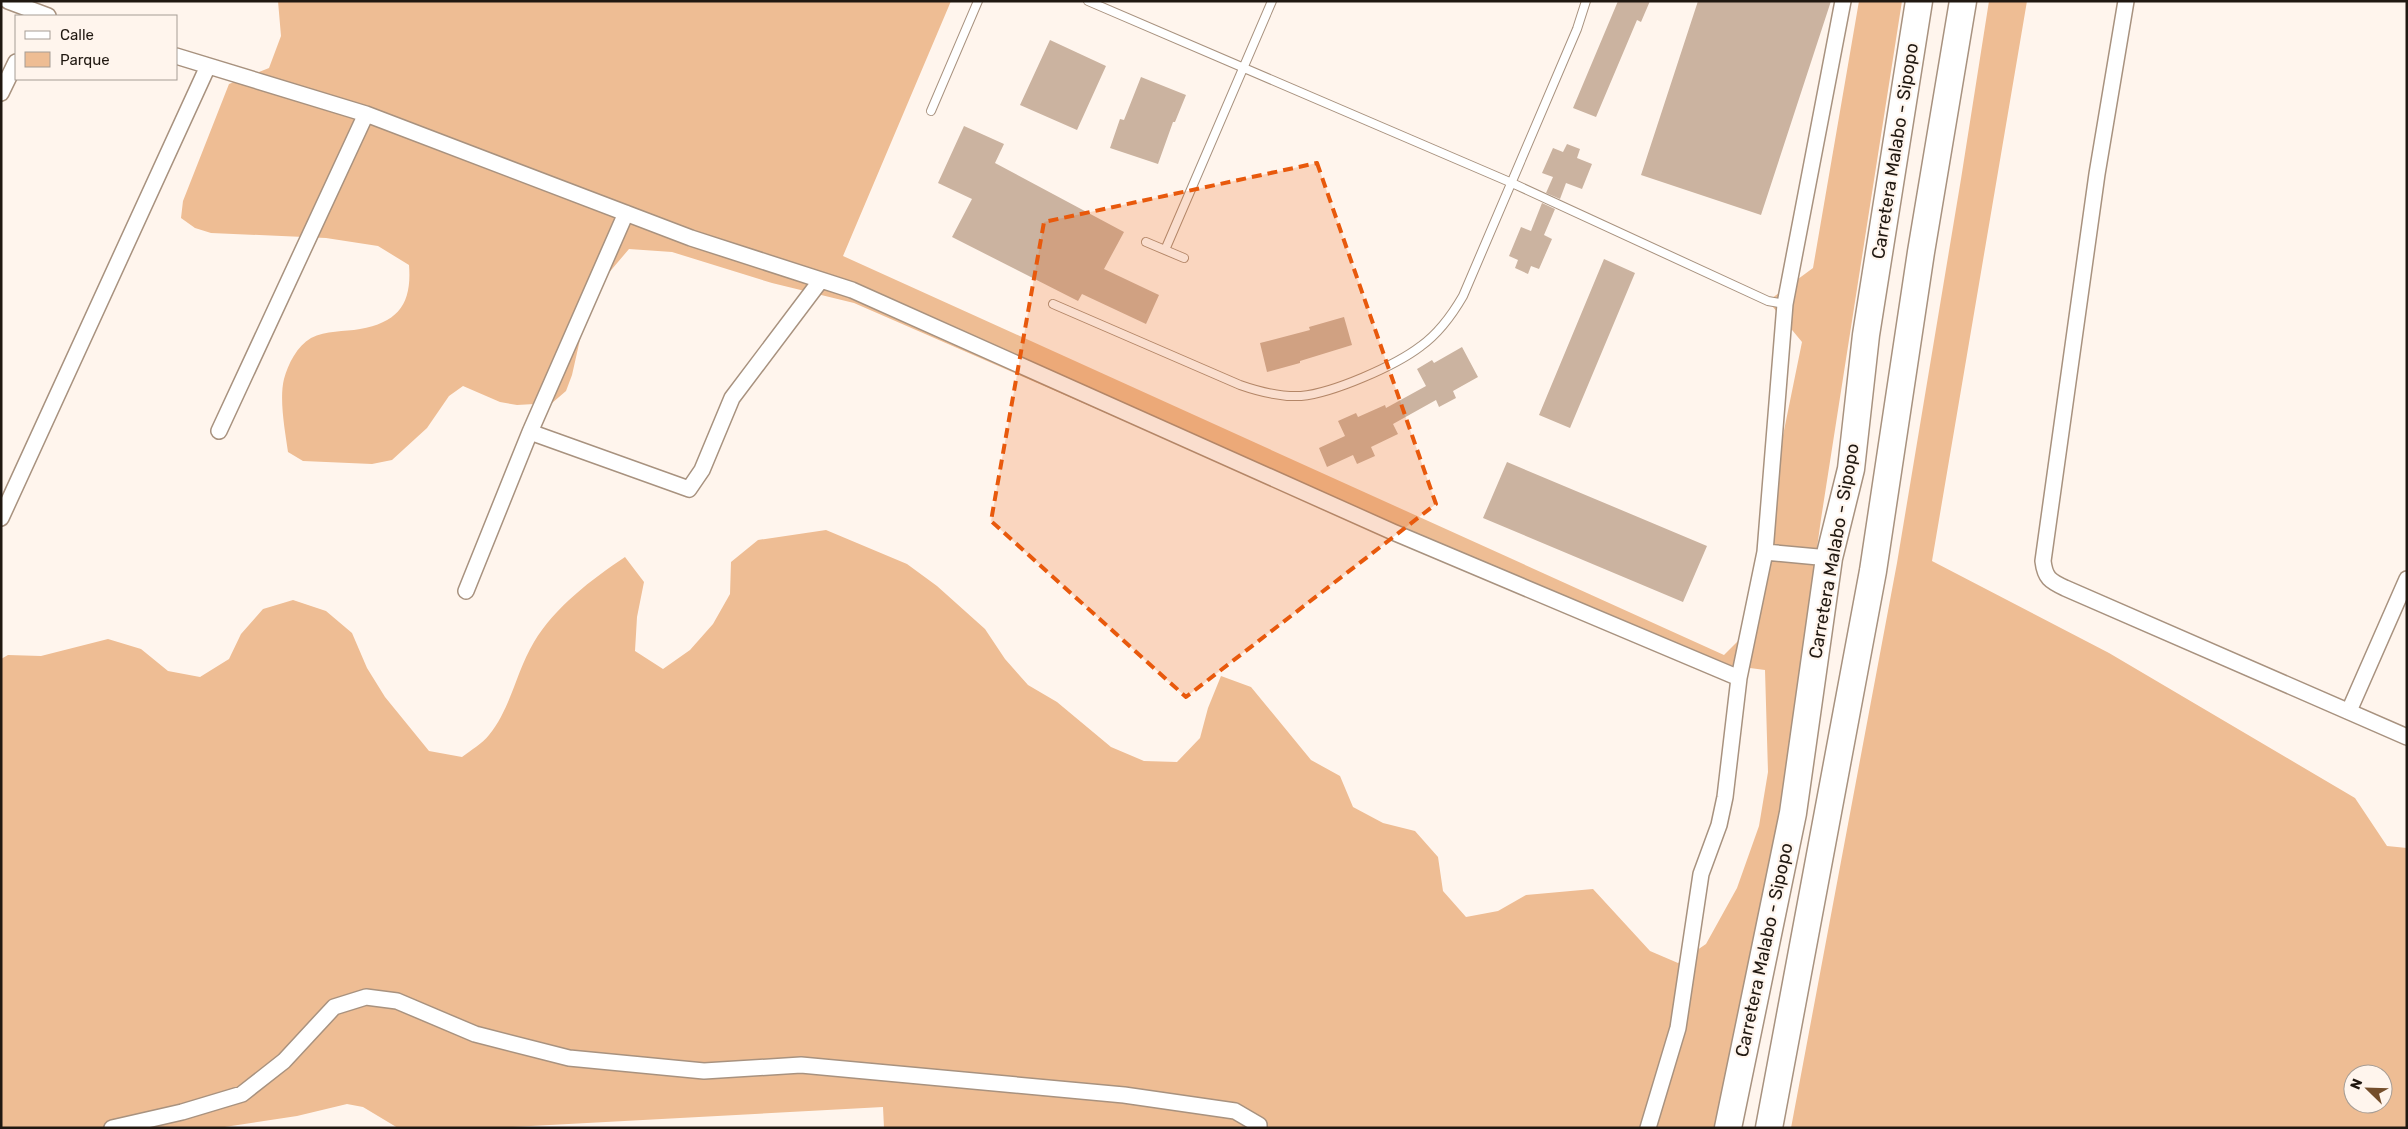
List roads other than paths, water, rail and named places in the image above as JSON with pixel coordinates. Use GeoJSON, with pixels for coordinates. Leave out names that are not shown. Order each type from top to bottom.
{"type":"FeatureCollection","features":[{"type":"Feature","properties":{"kind":"highway","name":"Carretera Malabo - Sipopo"},"geometry":{"type":"LineString","coordinates":[[1728,1128],[1793,813],[1830,558],[1851,469],[1866,335],[1919,1]]}},
{"type":"Feature","properties":{"kind":"highway","name":"Carretera Malabo - Sipopo"},"geometry":{"type":"LineString","coordinates":[[1769,1128],[1873,571],[1920,252],[1963,1]]}},
{"type":"Feature","properties":{"kind":"street"},"geometry":{"type":"LineString","coordinates":[[8,1],[42,15]]}},
{"type":"Feature","properties":{"kind":"street"},"geometry":{"type":"LineString","coordinates":[[1648,1128],[1678,1028],[1701,874],[1719,826],[1725,797],[1739,678],[1765,552],[1784,304],[1843,1]]}},
{"type":"Feature","properties":{"kind":"street"},"geometry":{"type":"LineString","coordinates":[[2126,1],[2095,183],[2043,562],[2044,574],[2059,586],[2407,737]]}},
{"type":"Feature","properties":{"kind":"street"},"geometry":{"type":"LineString","coordinates":[[178,57],[366,114],[691,238],[852,290],[1393,532],[1739,678]]}},
{"type":"Feature","properties":{"kind":"street"},"geometry":{"type":"LineString","coordinates":[[1,93],[15,64]]}},
{"type":"Feature","properties":{"kind":"street"},"geometry":{"type":"LineString","coordinates":[[1,518],[208,66]]}},
{"type":"Feature","properties":{"kind":"street"},"geometry":{"type":"LineString","coordinates":[[219,431],[366,114]]}},
{"type":"Feature","properties":{"kind":"street"},"geometry":{"type":"LineString","coordinates":[[466,591],[530,432],[626,213]]}},
{"type":"Feature","properties":{"kind":"street"},"geometry":{"type":"LineString","coordinates":[[530,432],[689,489],[702,470],[732,398],[821,280]]}},
{"type":"Feature","properties":{"kind":"street"},"geometry":{"type":"LineString","coordinates":[[1765,552],[1830,558]]}},
{"type":"Feature","properties":{"kind":"street"},"geometry":{"type":"LineString","coordinates":[[2349,712],[2407,579]]}},
{"type":"Feature","properties":{"kind":"street"},"geometry":{"type":"LineString","coordinates":[[112,1128],[182,1112],[242,1094],[284,1061],[334,1007],[366,997],[397,1001],[475,1034],[569,1058],[704,1071],[802,1065],[1124,1095],[1235,1111],[1259,1125],[1259,1128]]}},
{"type":"Feature","properties":{"kind":"lane"},"geometry":{"type":"LineString","coordinates":[[931,110],[978,1]]}},
{"type":"Feature","properties":{"kind":"lane"},"geometry":{"type":"LineString","coordinates":[[1088,1],[1512,183],[1768,301],[1784,304]]}},
{"type":"Feature","properties":{"kind":"lane"},"geometry":{"type":"LineString","coordinates":[[1165,250],[1272,1]]}},
{"type":"Feature","properties":{"kind":"lane"},"geometry":{"type":"LineString","coordinates":[[1053,304],[1260,392],[1283,396],[1302,396],[1325,390],[1360,378],[1402,358],[1422,346],[1440,330],[1463,296],[1577,29],[1586,1]]}},
{"type":"Feature","properties":{"kind":"lane"},"geometry":{"type":"LineString","coordinates":[[1146,242],[1184,258]]}}]}
